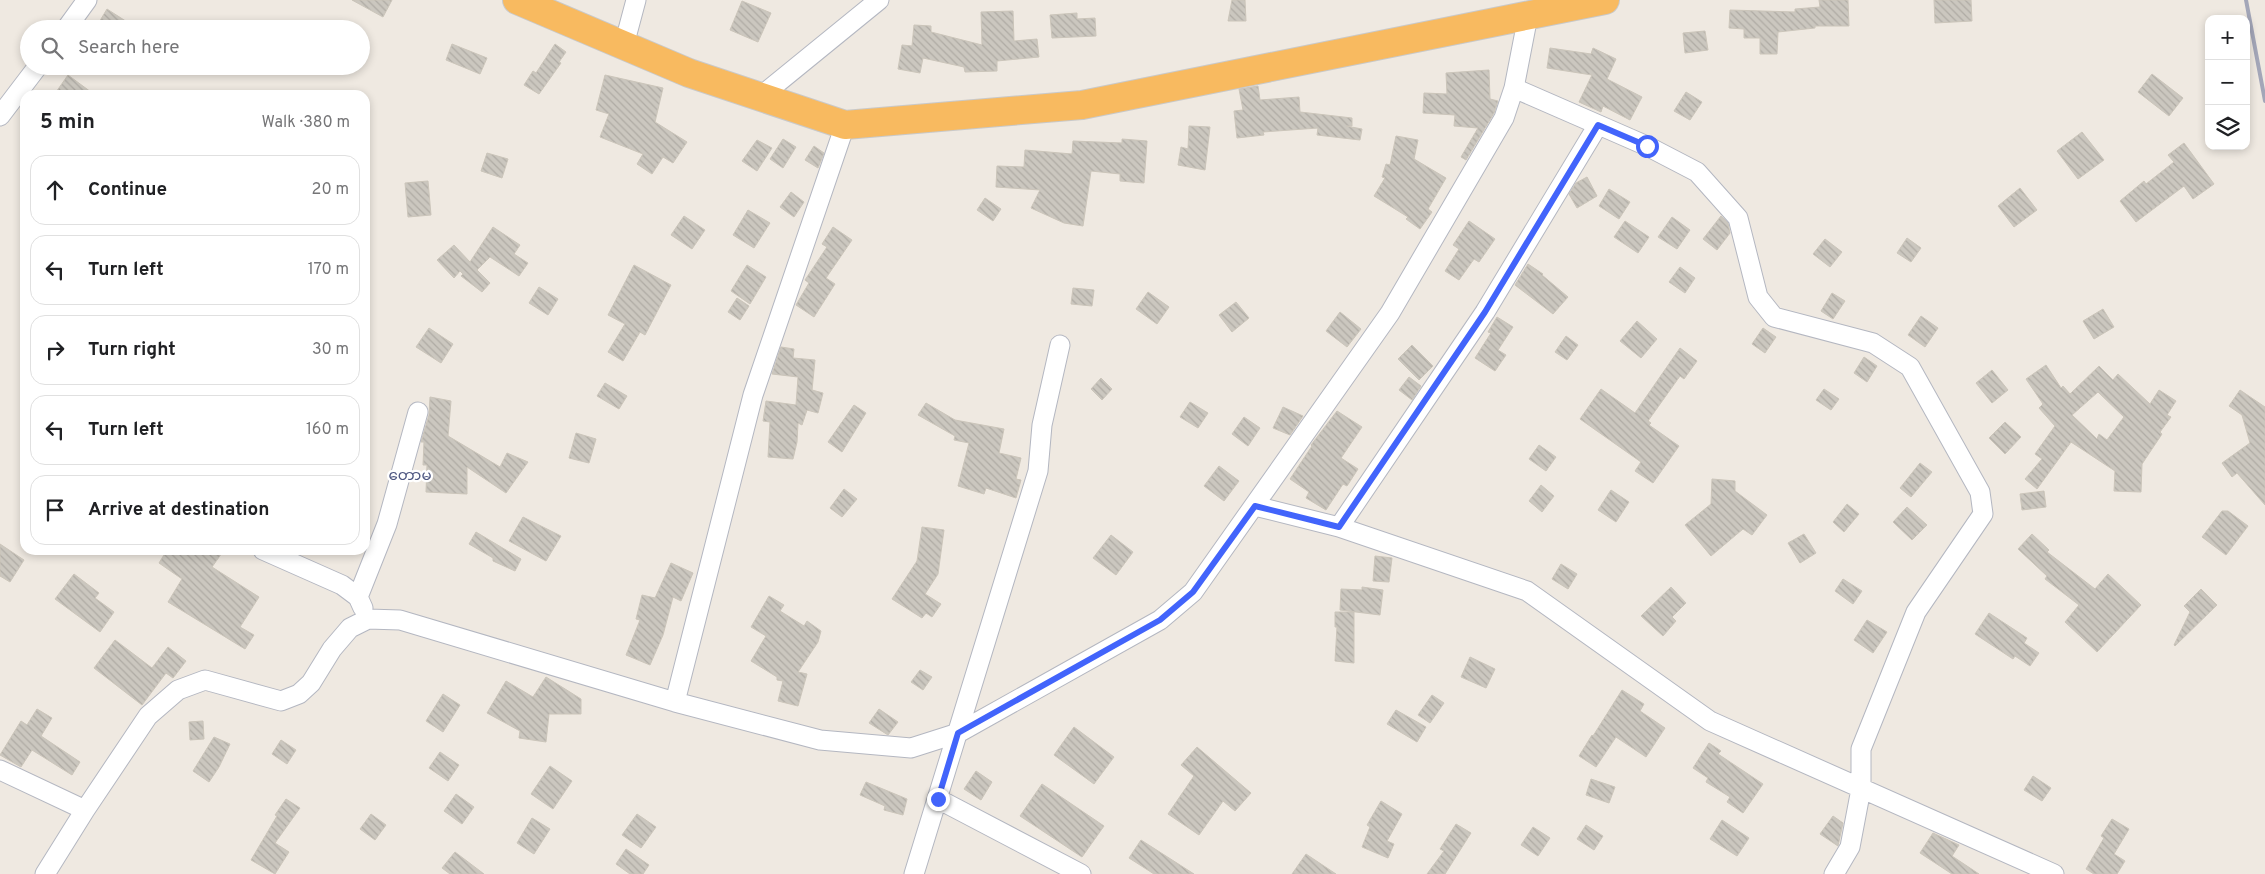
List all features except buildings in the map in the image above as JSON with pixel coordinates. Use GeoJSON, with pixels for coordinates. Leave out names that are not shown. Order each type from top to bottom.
{"type":"FeatureCollection","features":[{"type":"Feature","properties":{"kind":"highway"},"geometry":{"type":"LineString","coordinates":[[517,0],[689,73],[845,125],[1082,105],[1605,0]]}},
{"type":"Feature","properties":{"kind":"street"},"geometry":{"type":"LineString","coordinates":[[73,20],[87,0]]}},
{"type":"Feature","properties":{"kind":"street"},"geometry":{"type":"LineString","coordinates":[[624,45],[636,0]]}},
{"type":"Feature","properties":{"kind":"street"},"geometry":{"type":"LineString","coordinates":[[760,97],[879,0]]}},
{"type":"Feature","properties":{"kind":"street"},"geometry":{"type":"LineString","coordinates":[[45,874],[148,716],[178,690],[205,680],[281,701],[299,694],[311,683],[332,649],[350,628],[368,619],[400,620],[675,702],[820,740],[912,748],[958,733],[1160,620],[1193,592],[1390,312],[1504,118],[1514,88],[1528,16]]}},
{"type":"Feature","properties":{"kind":"street"},"geometry":{"type":"LineString","coordinates":[[0,116],[31,75]]}},
{"type":"Feature","properties":{"kind":"street"},"geometry":{"type":"LineString","coordinates":[[1514,88],[1697,172],[1738,218],[1758,297],[1774,317],[1873,343],[1910,367],[1980,492],[1983,514],[1916,612],[1861,749],[1861,789],[1850,846],[1834,874]]}},
{"type":"Feature","properties":{"kind":"street"},"geometry":{"type":"LineString","coordinates":[[675,702],[753,395],[845,125]]}},
{"type":"Feature","properties":{"kind":"street"},"geometry":{"type":"LineString","coordinates":[[1339,527],[1485,312],[1598,125]]}},
{"type":"Feature","properties":{"kind":"street"},"geometry":{"type":"LineString","coordinates":[[914,874],[1038,471],[1042,425],[1060,345]]}},
{"type":"Feature","properties":{"kind":"street"},"geometry":{"type":"LineString","coordinates":[[358,597],[387,524],[418,412]]}},
{"type":"Feature","properties":{"kind":"street"},"geometry":{"type":"LineString","coordinates":[[1255,506],[1339,527],[1527,591],[1710,721],[2054,874]]}},
{"type":"Feature","properties":{"kind":"street"},"geometry":{"type":"LineString","coordinates":[[275,555],[342,584],[358,597],[368,619]]}},
{"type":"Feature","properties":{"kind":"street"},"geometry":{"type":"LineString","coordinates":[[0,770],[85,810]]}},
{"type":"Feature","properties":{"kind":"street"},"geometry":{"type":"LineString","coordinates":[[938,799],[1081,874]]}},
{"type":"Feature","properties":{"kind":"railway"},"geometry":{"type":"LineString","coordinates":[[2246,0],[2265,101]]}},
{"type":"Feature","properties":{"kind":"district","name":"တောမ"},"geometry":{"type":"Point","coordinates":[410,475]}},
{"type":"Feature","properties":{"kind":"route"},"geometry":{"type":"LineString","coordinates":[[938,799],[958,733],[1160,620],[1193,592],[1255,506],[1339,527],[1485,312],[1598,125],[1647,146]]}}]}
